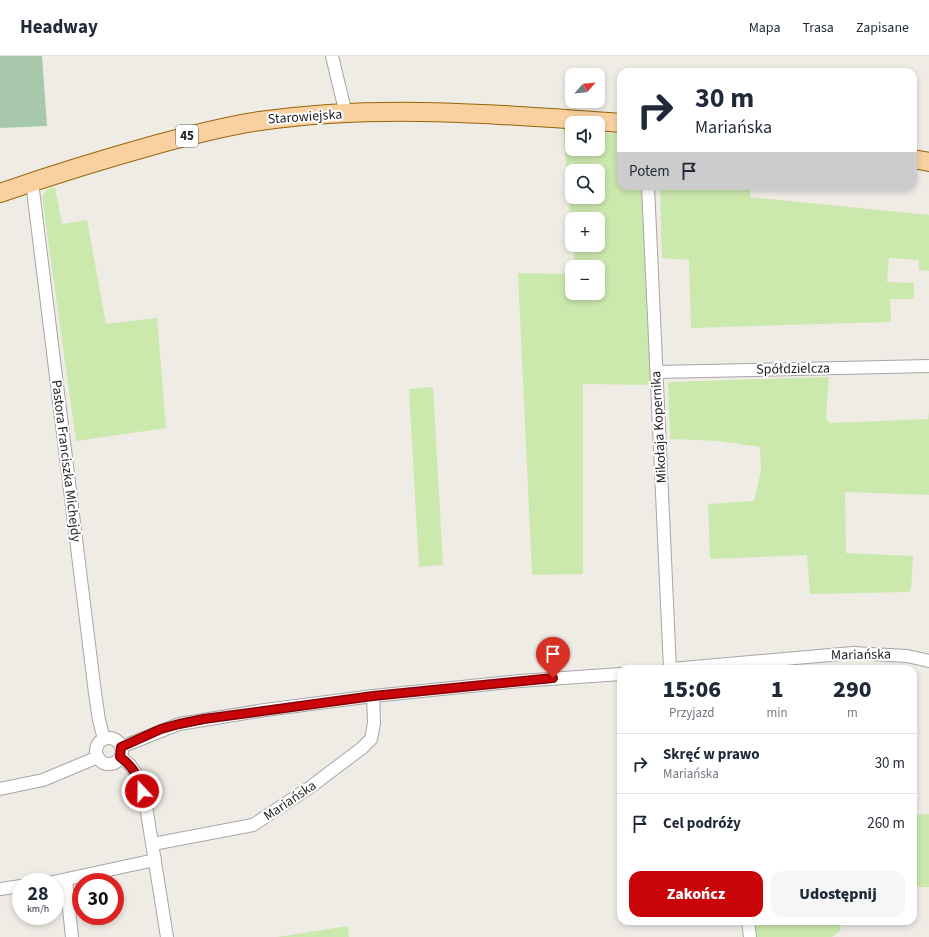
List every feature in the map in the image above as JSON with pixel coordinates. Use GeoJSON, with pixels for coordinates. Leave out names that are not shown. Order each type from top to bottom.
{"type":"FeatureCollection","features":[{"type":"Feature","properties":{"kind":"main road","name":"Starowiejska"},"geometry":{"type":"LineString","coordinates":[[0,194],[32,182],[130,152],[207,131],[261,121],[366,113],[424,113],[617,123]]}},
{"type":"Feature","properties":{"kind":"main road"},"geometry":{"type":"LineString","coordinates":[[917,160],[929,162]]}},
{"type":"Feature","properties":{"kind":"street"},"geometry":{"type":"LineString","coordinates":[[332,56],[345,110]]}},
{"type":"Feature","properties":{"kind":"street","name":"Pastora Franciszka Michejdy"},"geometry":{"type":"LineString","coordinates":[[32,182],[95,694],[104,739]]}},
{"type":"Feature","properties":{"kind":"street","name":"Mikołaja Kopernika"},"geometry":{"type":"LineString","coordinates":[[648,190],[671,665]]}},
{"type":"Feature","properties":{"kind":"street","name":"Spółdzielcza"},"geometry":{"type":"LineString","coordinates":[[657,372],[929,366]]}},
{"type":"Feature","properties":{"kind":"street","name":"Mariańska"},"geometry":{"type":"LineString","coordinates":[[734,665],[853,653],[907,656],[929,661]]}},
{"type":"Feature","properties":{"kind":"street","name":"Mariańska"},"geometry":{"type":"LineString","coordinates":[[907,656],[929,653]]}},
{"type":"Feature","properties":{"kind":"street"},"geometry":{"type":"LineString","coordinates":[[167,937],[146,806],[138,779],[121,752],[116,740],[104,739],[97,745],[96,750],[98,757],[102,762],[110,764],[116,762],[121,752],[179,724],[373,696],[527,680],[617,674]]}},
{"type":"Feature","properties":{"kind":"street","name":"Mariańska"},"geometry":{"type":"LineString","coordinates":[[152,844],[253,825],[309,788],[362,748],[371,739],[374,723],[373,696]]}},
{"type":"Feature","properties":{"kind":"street"},"geometry":{"type":"LineString","coordinates":[[0,789],[43,780],[98,757]]}},
{"type":"Feature","properties":{"kind":"street"},"geometry":{"type":"LineString","coordinates":[[72,937],[66,880],[155,860]]}},
{"type":"Feature","properties":{"kind":"street"},"geometry":{"type":"LineString","coordinates":[[0,889],[12,887]]}},
{"type":"Feature","properties":{"kind":"street"},"geometry":{"type":"LineString","coordinates":[[748,925],[750,937]]}},
{"type":"Feature","properties":{"kind":"green space"},"geometry":{"type":"Polygon","coordinates":[[[0,56],[42,56],[47,126],[0,128],[0,56]]]}},
{"type":"Feature","properties":{"kind":"green space"},"geometry":{"type":"Polygon","coordinates":[[[563,128],[565,128],[565,151],[563,128]]]}},
{"type":"Feature","properties":{"kind":"green space"},"geometry":{"type":"Polygon","coordinates":[[[605,133],[617,134],[617,190],[641,190],[652,385],[583,384],[583,574],[532,575],[518,273],[565,274],[565,300],[605,300],[605,260],[574,260],[574,252],[605,252],[605,212],[570,212],[570,204],[605,204],[605,164],[566,164],[565,156],[605,156],[605,133]]]}},
{"type":"Feature","properties":{"kind":"green space"},"geometry":{"type":"Polygon","coordinates":[[[55,187],[62,224],[87,220],[106,324],[157,318],[166,428],[76,441],[42,197],[47,189],[55,187]]]}},
{"type":"Feature","properties":{"kind":"green space"},"geometry":{"type":"Polygon","coordinates":[[[660,190],[750,190],[750,197],[929,215],[929,271],[919,270],[919,260],[889,258],[887,282],[914,283],[914,299],[890,299],[891,322],[691,328],[689,260],[662,258],[660,190]]]}},
{"type":"Feature","properties":{"kind":"green space"},"geometry":{"type":"Polygon","coordinates":[[[829,377],[826,418],[830,423],[928,419],[929,412],[929,495],[845,492],[846,553],[913,556],[911,590],[909,592],[810,594],[807,555],[710,559],[708,504],[754,501],[761,471],[760,447],[719,441],[670,439],[668,382],[829,377]]]}},
{"type":"Feature","properties":{"kind":"green space"},"geometry":{"type":"Polygon","coordinates":[[[433,387],[443,565],[419,567],[409,389],[433,387]]]}},
{"type":"Feature","properties":{"kind":"green space"},"geometry":{"type":"Polygon","coordinates":[[[929,814],[929,887],[917,887],[917,815],[929,814]]]}},
{"type":"Feature","properties":{"kind":"green space"},"geometry":{"type":"Polygon","coordinates":[[[756,925],[841,925],[840,931],[832,937],[757,937],[756,925]]]}},
{"type":"Feature","properties":{"kind":"green space"},"geometry":{"type":"Polygon","coordinates":[[[348,926],[349,937],[277,937],[348,926]]]}},
{"type":"Feature","properties":{"kind":"route"},"geometry":{"type":"LineString","coordinates":[[142,791],[137,775],[130,765],[120,757],[122,753],[121,747],[161,729],[179,724],[265,710],[373,696],[520,680],[553,678]]}}]}
